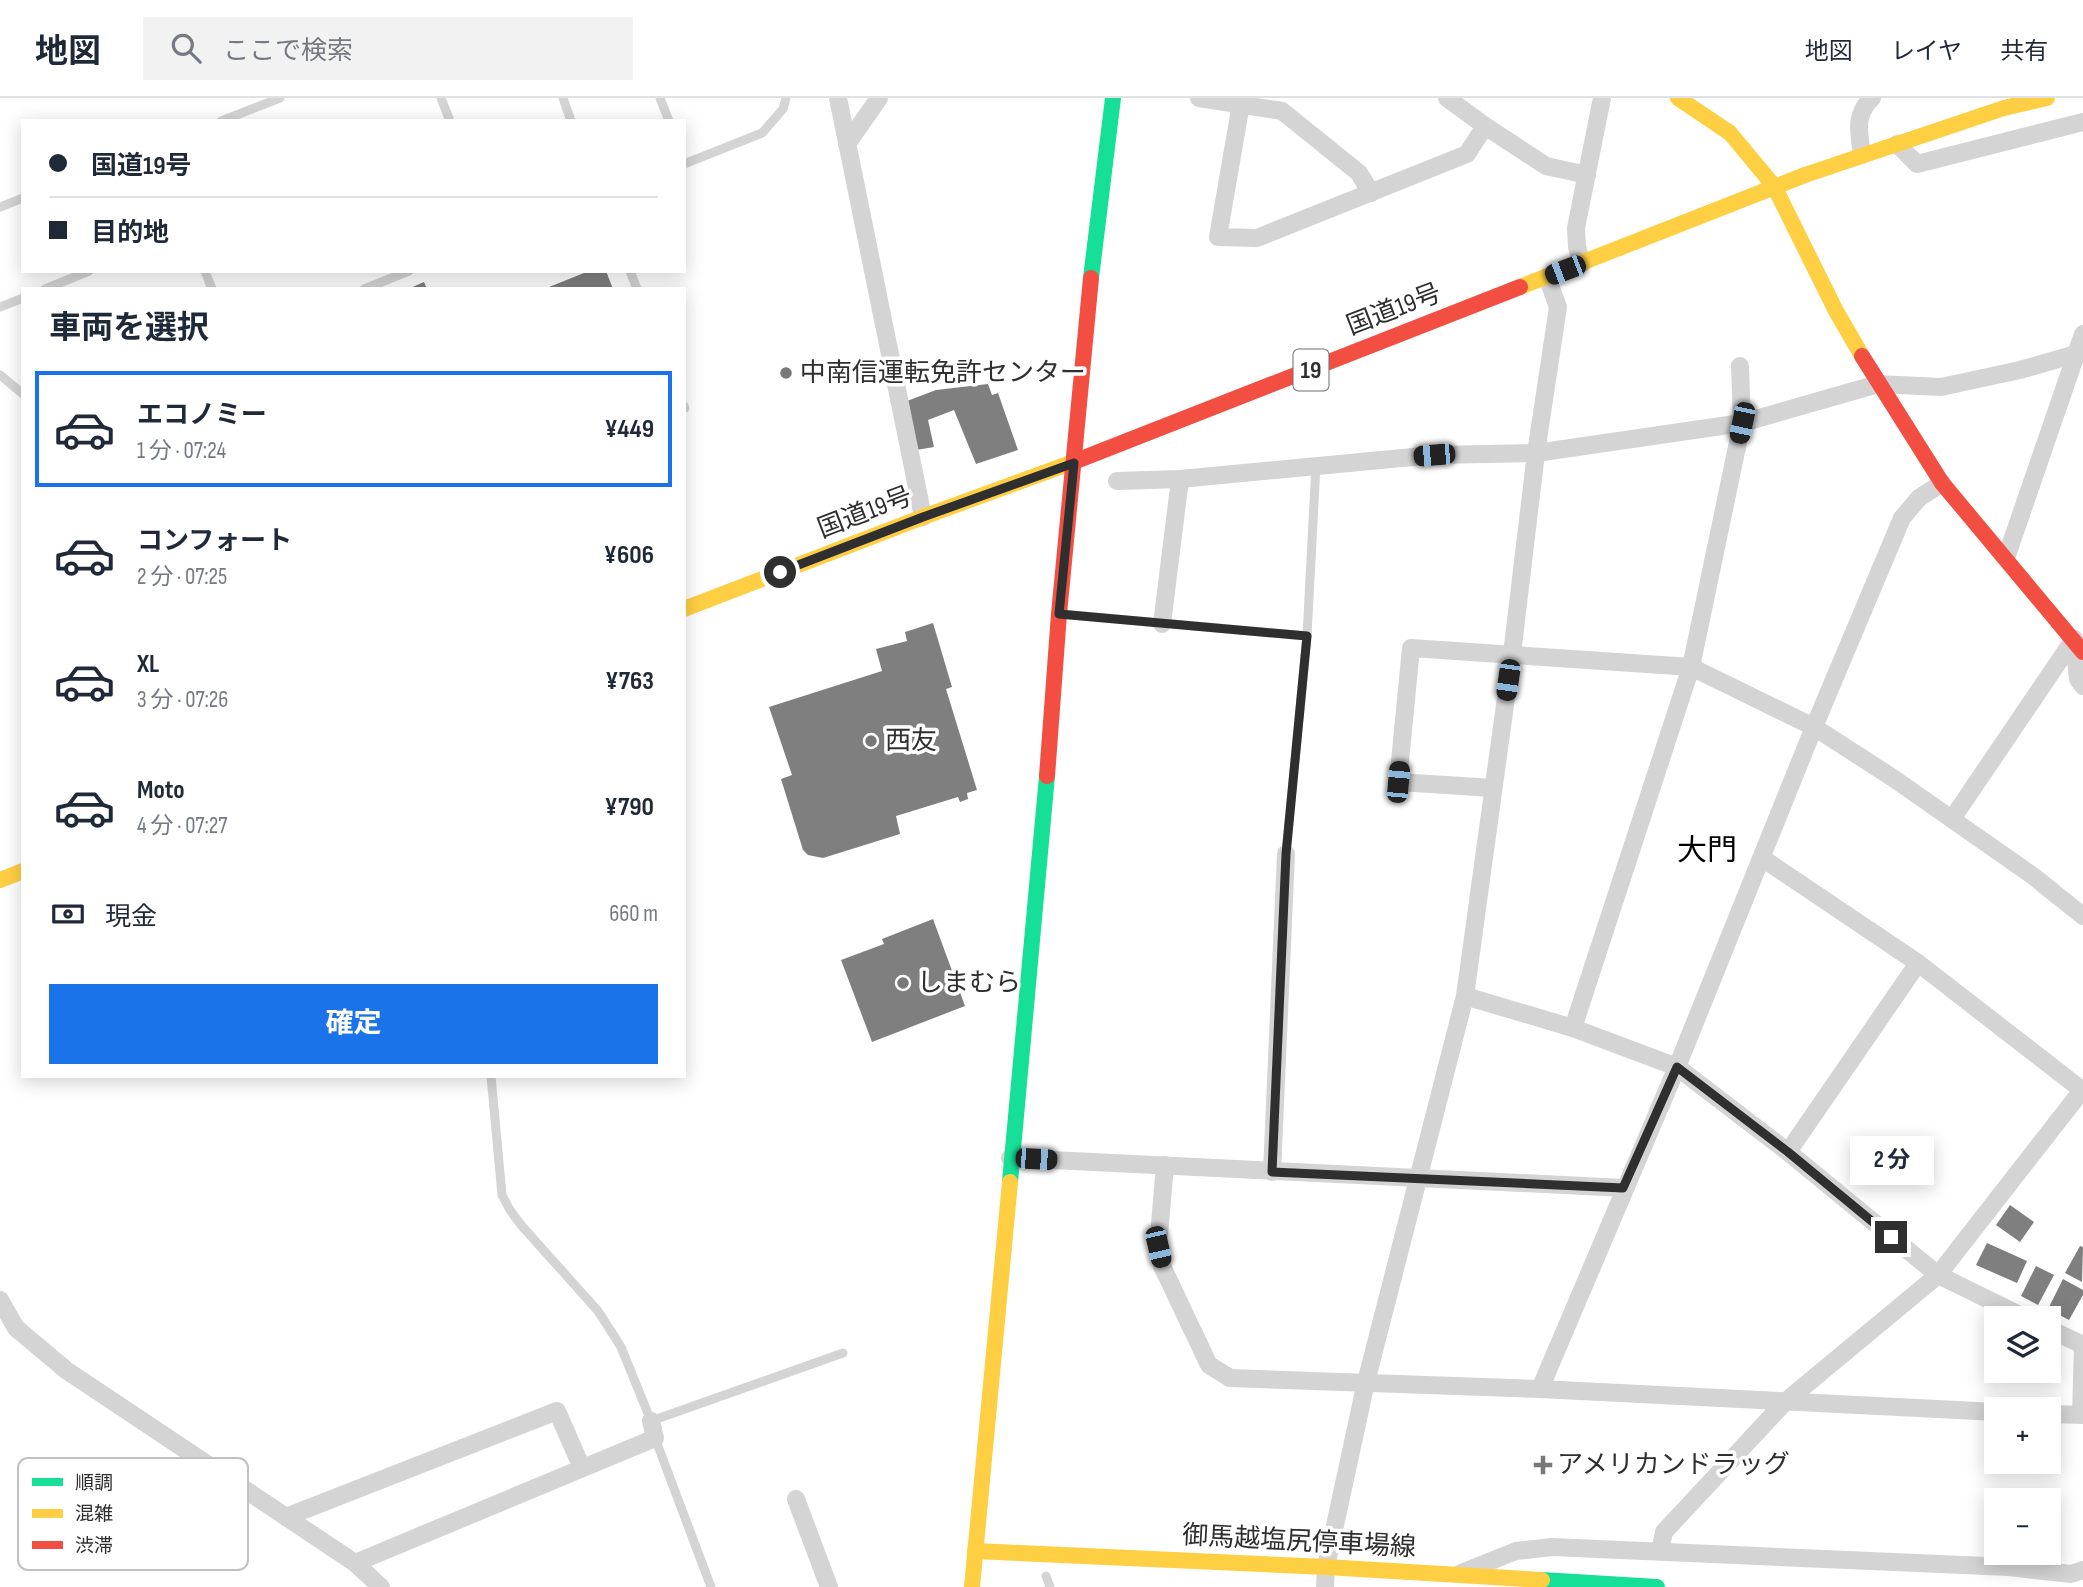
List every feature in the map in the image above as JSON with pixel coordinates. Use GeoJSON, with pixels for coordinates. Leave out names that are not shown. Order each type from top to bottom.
{"type":"FeatureCollection","features":[{"type":"Feature","properties":{"kind":"main road"},"geometry":{"type":"LineString","coordinates":[[972,1587],[1010,1158],[1042,842],[1059,614],[1097,219],[1113,98]]}},
{"type":"Feature","properties":{"kind":"main road"},"geometry":{"type":"LineString","coordinates":[[1678,98],[1730,133],[1774,186],[1836,311],[1878,384],[1942,483],[2080,644]]}},
{"type":"Feature","properties":{"kind":"main road","name":"国道19号"},"geometry":{"type":"LineString","coordinates":[[686,608],[923,517],[1074,463],[1774,186],[2004,108],[2047,98]]}},
{"type":"Feature","properties":{"kind":"main road"},"geometry":{"type":"LineString","coordinates":[[0,880],[21,872]]}},
{"type":"Feature","properties":{"kind":"main road","name":"御馬越塩尻停車場線"},"geometry":{"type":"LineString","coordinates":[[975,1551],[1326,1567],[1657,1587]]}},
{"type":"Feature","properties":{"kind":"street"},"geometry":{"type":"LineString","coordinates":[[838,98],[923,517]]}},
{"type":"Feature","properties":{"kind":"street"},"geometry":{"type":"LineString","coordinates":[[847,144],[879,98]]}},
{"type":"Feature","properties":{"kind":"street"},"geometry":{"type":"LineString","coordinates":[[1199,98],[1242,101],[1282,111],[1359,173],[1371,193]]}},
{"type":"Feature","properties":{"kind":"street"},"geometry":{"type":"LineString","coordinates":[[1447,98],[1546,166],[1587,175]]}},
{"type":"Feature","properties":{"kind":"street"},"geometry":{"type":"LineString","coordinates":[[1582,264],[1577,247],[1576,228],[1602,98]]}},
{"type":"Feature","properties":{"kind":"street"},"geometry":{"type":"LineString","coordinates":[[1862,155],[1858,129],[1861,108],[1872,98]]}},
{"type":"Feature","properties":{"kind":"street"},"geometry":{"type":"LineString","coordinates":[[1242,101],[1218,237],[1257,238],[1467,154],[1485,126]]}},
{"type":"Feature","properties":{"kind":"street"},"geometry":{"type":"LineString","coordinates":[[1897,144],[1917,164],[2083,122]]}},
{"type":"Feature","properties":{"kind":"street"},"geometry":{"type":"LineString","coordinates":[[1325,1587],[1326,1567],[1366,1382],[1465,996],[1512,654],[1536,453],[1558,307],[1547,277]]}},
{"type":"Feature","properties":{"kind":"street"},"geometry":{"type":"LineString","coordinates":[[2006,558],[2080,352],[2083,334]]}},
{"type":"Feature","properties":{"kind":"street"},"geometry":{"type":"LineString","coordinates":[[1117,481],[1180,479],[1434,455],[1536,453],[1742,423],[1878,384],[1941,387],[2020,370],[2080,352]]}},
{"type":"Feature","properties":{"kind":"street"},"geometry":{"type":"LineString","coordinates":[[1573,1028],[1691,667],[1742,423],[1740,366]]}},
{"type":"Feature","properties":{"kind":"street"},"geometry":{"type":"LineString","coordinates":[[1161,624],[1180,479]]}},
{"type":"Feature","properties":{"kind":"street"},"geometry":{"type":"LineString","coordinates":[[1541,1388],[1623,1188],[1677,1067],[1814,726],[1902,519],[1919,498],[1942,483]]}},
{"type":"Feature","properties":{"kind":"street"},"geometry":{"type":"LineString","coordinates":[[1952,819],[2080,644]]}},
{"type":"Feature","properties":{"kind":"street"},"geometry":{"type":"LineString","coordinates":[[2080,644],[2078,678],[2083,685]]}},
{"type":"Feature","properties":{"kind":"street"},"geometry":{"type":"LineString","coordinates":[[1493,788],[1398,782],[1411,648],[1691,667],[1814,726],[1952,819],[2034,877],[2083,916]]}},
{"type":"Feature","properties":{"kind":"street"},"geometry":{"type":"LineString","coordinates":[[1272,1172],[1286,854]]}},
{"type":"Feature","properties":{"kind":"street"},"geometry":{"type":"LineString","coordinates":[[1660,1551],[1664,1532],[1785,1402],[1938,1275],[2083,1090],[1918,963],[1762,858]]}},
{"type":"Feature","properties":{"kind":"street"},"geometry":{"type":"LineString","coordinates":[[1788,1152],[1918,963]]}},
{"type":"Feature","properties":{"kind":"street"},"geometry":{"type":"LineString","coordinates":[[1465,996],[1573,1028],[1677,1067],[1788,1152],[1938,1275],[2001,1306]]}},
{"type":"Feature","properties":{"kind":"street"},"geometry":{"type":"LineString","coordinates":[[1010,1158],[1623,1188]]}},
{"type":"Feature","properties":{"kind":"street"},"geometry":{"type":"LineString","coordinates":[[1165,1165],[1158,1247],[1162,1266],[1209,1365],[1230,1378],[1541,1388],[1984,1411]]}},
{"type":"Feature","properties":{"kind":"street"},"geometry":{"type":"LineString","coordinates":[[0,1300],[16,1328],[66,1370],[198,1458]]}},
{"type":"Feature","properties":{"kind":"street"},"geometry":{"type":"LineString","coordinates":[[2061,1335],[2083,1345],[2082,1415],[2061,1414]]}},
{"type":"Feature","properties":{"kind":"street"},"geometry":{"type":"LineString","coordinates":[[286,1517],[557,1411],[582,1468]]}},
{"type":"Feature","properties":{"kind":"street"},"geometry":{"type":"LineString","coordinates":[[355,1563],[582,1468],[653,1430]]}},
{"type":"Feature","properties":{"kind":"street"},"geometry":{"type":"LineString","coordinates":[[248,1492],[355,1563],[381,1587]]}},
{"type":"Feature","properties":{"kind":"street"},"geometry":{"type":"LineString","coordinates":[[796,1499],[829,1587]]}},
{"type":"Feature","properties":{"kind":"street"},"geometry":{"type":"LineString","coordinates":[[1458,1574],[1516,1551],[1552,1546],[2009,1567],[2071,1574],[2083,1570]]}},
{"type":"Feature","properties":{"kind":"street"},"geometry":{"type":"LineString","coordinates":[[1458,1574],[1493,1587]]}},
{"type":"Feature","properties":{"kind":"lane"},"geometry":{"type":"LineString","coordinates":[[226,119],[279,98]]}},
{"type":"Feature","properties":{"kind":"lane"},"geometry":{"type":"LineString","coordinates":[[441,98],[449,119]]}},
{"type":"Feature","properties":{"kind":"lane"},"geometry":{"type":"LineString","coordinates":[[563,98],[571,119]]}},
{"type":"Feature","properties":{"kind":"lane"},"geometry":{"type":"LineString","coordinates":[[660,98],[668,119]]}},
{"type":"Feature","properties":{"kind":"lane"},"geometry":{"type":"LineString","coordinates":[[686,162],[762,133],[783,109],[786,98]]}},
{"type":"Feature","properties":{"kind":"lane"},"geometry":{"type":"LineString","coordinates":[[0,207],[21,199]]}},
{"type":"Feature","properties":{"kind":"lane"},"geometry":{"type":"LineString","coordinates":[[50,287],[84,273]]}},
{"type":"Feature","properties":{"kind":"lane"},"geometry":{"type":"LineString","coordinates":[[369,287],[404,273]]}},
{"type":"Feature","properties":{"kind":"lane"},"geometry":{"type":"LineString","coordinates":[[0,307],[21,299]]}},
{"type":"Feature","properties":{"kind":"lane"},"geometry":{"type":"LineString","coordinates":[[0,375],[21,392]]}},
{"type":"Feature","properties":{"kind":"lane"},"geometry":{"type":"LineString","coordinates":[[1286,854],[1307,636],[1316,465]]}},
{"type":"Feature","properties":{"kind":"lane"},"geometry":{"type":"LineString","coordinates":[[1059,614],[1307,636]]}},
{"type":"Feature","properties":{"kind":"lane"},"geometry":{"type":"LineString","coordinates":[[491,1078],[502,1195],[521,1225],[598,1311],[621,1347],[711,1587]]}},
{"type":"Feature","properties":{"kind":"lane"},"geometry":{"type":"LineString","coordinates":[[653,1430],[843,1353]]}},
{"type":"Feature","properties":{"kind":"lane"},"geometry":{"type":"LineString","coordinates":[[1046,1576],[1050,1587]]}},
{"type":"Feature","properties":{"kind":"building"},"geometry":{"type":"Polygon","coordinates":[[[584,273],[607,273],[612,287],[549,287],[584,273]]]}},
{"type":"Feature","properties":{"kind":"building"},"geometry":{"type":"Polygon","coordinates":[[[424,282],[426,287],[413,287],[424,282]]]}},
{"type":"Feature","properties":{"kind":"building"},"geometry":{"type":"Polygon","coordinates":[[[988,384],[992,395],[998,393],[1018,450],[976,464],[954,410],[928,420],[934,447],[916,450],[907,401],[936,390],[988,384]]]}},
{"type":"Feature","properties":{"kind":"building","name":"西友"},"geometry":{"type":"Polygon","coordinates":[[[933,623],[952,687],[946,689],[977,790],[967,793],[968,799],[960,802],[958,797],[896,816],[900,834],[823,858],[808,855],[803,850],[781,779],[792,775],[769,707],[882,671],[876,649],[907,641],[905,632],[933,623]]]}},
{"type":"Feature","properties":{"kind":"building","name":"しまむら"},"geometry":{"type":"Polygon","coordinates":[[[933,919],[965,1006],[872,1042],[841,960],[884,944],[882,939],[933,919]]]}},
{"type":"Feature","properties":{"kind":"building"},"geometry":{"type":"Polygon","coordinates":[[[2010,1205],[2034,1222],[2020,1242],[1996,1225],[2010,1205]]]}},
{"type":"Feature","properties":{"kind":"building"},"geometry":{"type":"Polygon","coordinates":[[[1987,1243],[2027,1261],[2017,1283],[1976,1265],[1987,1243]]]}},
{"type":"Feature","properties":{"kind":"building"},"geometry":{"type":"Polygon","coordinates":[[[2080,1246],[2083,1247],[2082,1282],[2065,1273],[2080,1246]]]}},
{"type":"Feature","properties":{"kind":"building"},"geometry":{"type":"Polygon","coordinates":[[[2036,1266],[2054,1275],[2038,1305],[2021,1296],[2036,1266]]]}},
{"type":"Feature","properties":{"kind":"building"},"geometry":{"type":"Polygon","coordinates":[[[2063,1279],[2083,1290],[2083,1295],[2069,1320],[2061,1316],[2061,1306],[2050,1306],[2063,1279]]]}},
{"type":"Feature","properties":{"kind":"traffic: fast"},"geometry":{"type":"LineString","coordinates":[[1091,278],[1113,98]]}},
{"type":"Feature","properties":{"kind":"traffic: fast"},"geometry":{"type":"LineString","coordinates":[[1010,1182],[1047,776]]}},
{"type":"Feature","properties":{"kind":"traffic: fast"},"geometry":{"type":"LineString","coordinates":[[1542,1580],[1657,1587]]}},
{"type":"Feature","properties":{"kind":"traffic: slow"},"geometry":{"type":"LineString","coordinates":[[1678,98],[1730,133],[1774,186],[1836,311],[1862,356]]}},
{"type":"Feature","properties":{"kind":"traffic: slow"},"geometry":{"type":"LineString","coordinates":[[1520,287],[1805,175],[2004,108],[2047,98]]}},
{"type":"Feature","properties":{"kind":"traffic: slow"},"geometry":{"type":"LineString","coordinates":[[686,608],[1076,461]]}},
{"type":"Feature","properties":{"kind":"traffic: slow"},"geometry":{"type":"LineString","coordinates":[[0,880],[21,872]]}},
{"type":"Feature","properties":{"kind":"traffic: slow"},"geometry":{"type":"LineString","coordinates":[[972,1587],[1010,1182]]}},
{"type":"Feature","properties":{"kind":"traffic: slow"},"geometry":{"type":"LineString","coordinates":[[975,1551],[1542,1580]]}},
{"type":"Feature","properties":{"kind":"traffic: jam"},"geometry":{"type":"LineString","coordinates":[[1047,776],[1059,614],[1091,278]]}},
{"type":"Feature","properties":{"kind":"traffic: jam"},"geometry":{"type":"LineString","coordinates":[[1076,461],[1520,287]]}},
{"type":"Feature","properties":{"kind":"traffic: jam"},"geometry":{"type":"LineString","coordinates":[[1862,356],[1942,483],[2083,652]]}},
{"type":"Feature","properties":{"kind":"place","name":"中南信運転免許センター"},"geometry":{"type":"Point","coordinates":[786,373]}},
{"type":"Feature","properties":{"kind":"place","name":"西友"},"geometry":{"type":"Point","coordinates":[871,741]}},
{"type":"Feature","properties":{"kind":"place","name":"しまむら"},"geometry":{"type":"Point","coordinates":[903,983]}},
{"type":"Feature","properties":{"kind":"place","name":"アメリカンドラッグ"},"geometry":{"type":"Point","coordinates":[1543,1465]}},
{"type":"Feature","properties":{"kind":"district","name":"大門"},"geometry":{"type":"Point","coordinates":[1707,851]}},
{"type":"Feature","properties":{"kind":"route"},"geometry":{"type":"LineString","coordinates":[[780,572],[1074,463],[1059,614],[1307,636],[1286,854],[1272,1172],[1623,1188],[1677,1067],[1788,1152],[1891,1237]]}}]}
